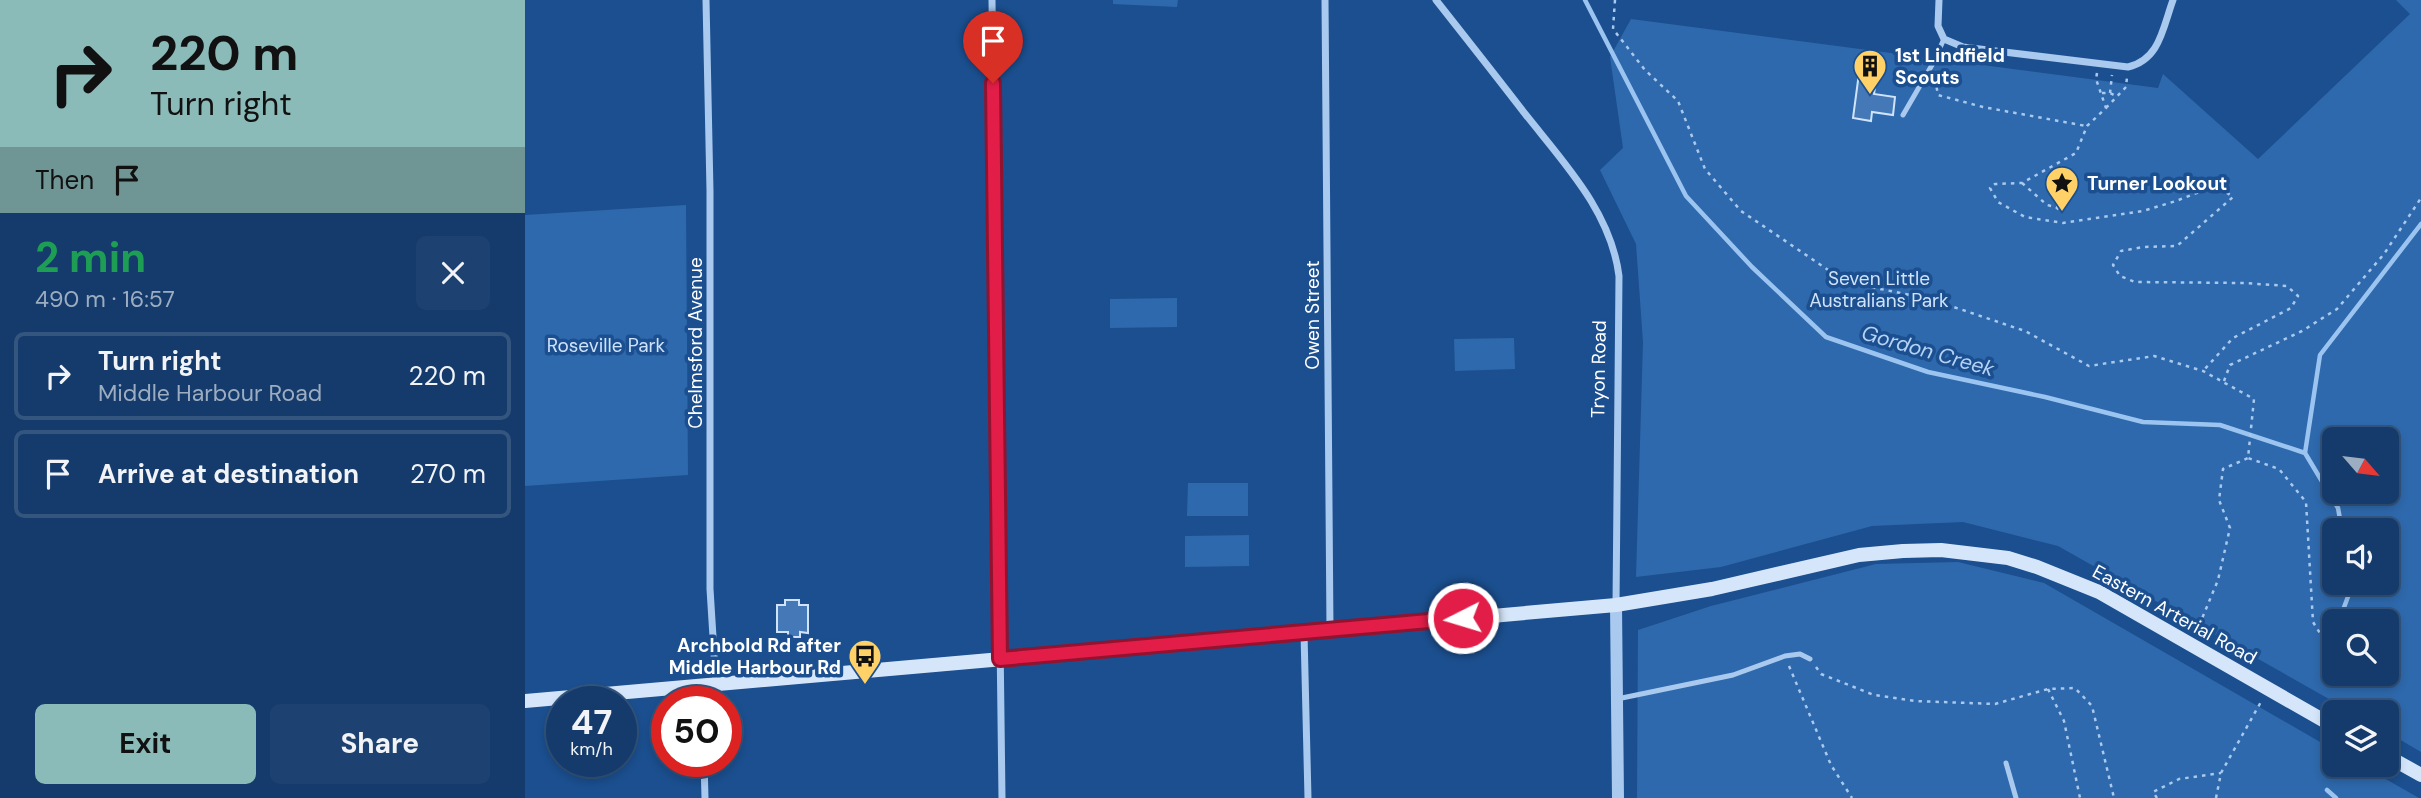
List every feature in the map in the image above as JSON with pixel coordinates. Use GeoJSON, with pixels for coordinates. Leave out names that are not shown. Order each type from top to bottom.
{"type":"FeatureCollection","features":[{"type":"Feature","properties":{"kind":"main road","name":"Eastern Arterial Road"},"geometry":{"type":"LineString","coordinates":[[716,686],[1616,605],[1712,589],[1859,555],[1941,550],[2008,558],[2099,592],[2322,719]]}},
{"type":"Feature","properties":{"kind":"main road","name":"Eastern Arterial Road"},"geometry":{"type":"LineString","coordinates":[[525,701],[651,696]]}},
{"type":"Feature","properties":{"kind":"main road"},"geometry":{"type":"LineString","coordinates":[[2399,763],[2421,775]]}},
{"type":"Feature","properties":{"kind":"street","name":"Chelmsford Avenue"},"geometry":{"type":"LineString","coordinates":[[706,0],[710,191],[710,589],[716,686]]}},
{"type":"Feature","properties":{"kind":"street"},"geometry":{"type":"LineString","coordinates":[[992,0],[1002,798]]}},
{"type":"Feature","properties":{"kind":"street","name":"Owen Street"},"geometry":{"type":"LineString","coordinates":[[1325,0],[1330,630]]}},
{"type":"Feature","properties":{"kind":"street","name":"Tryon Road"},"geometry":{"type":"LineString","coordinates":[[1436,0],[1579,182],[1613,244],[1619,276],[1616,605],[1618,798]]}},
{"type":"Feature","properties":{"kind":"street"},"geometry":{"type":"LineString","coordinates":[[1939,0],[1938,26],[1944,39],[1963,47],[2128,67],[2148,59],[2155,48],[2173,0]]}},
{"type":"Feature","properties":{"kind":"street"},"geometry":{"type":"LineString","coordinates":[[1304,632],[1308,798]]}},
{"type":"Feature","properties":{"kind":"street"},"geometry":{"type":"LineString","coordinates":[[704,777],[705,798]]}},
{"type":"Feature","properties":{"kind":"lane"},"geometry":{"type":"LineString","coordinates":[[1903,115],[1944,39]]}},
{"type":"Feature","properties":{"kind":"lane"},"geometry":{"type":"LineString","coordinates":[[1617,699],[1733,675],[1785,656],[1800,654],[1810,659]]}},
{"type":"Feature","properties":{"kind":"lane"},"geometry":{"type":"LineString","coordinates":[[2006,763],[2016,798]]}},
{"type":"Feature","properties":{"kind":"path"},"geometry":{"type":"LineString","coordinates":[[1615,0],[1613,29],[1645,70],[1678,101],[1705,169],[1741,211],[1846,282],[1930,299],[2025,331],[2089,366],[2154,356],[2203,371],[2224,381],[2254,399],[2248,458]]}},
{"type":"Feature","properties":{"kind":"path"},"geometry":{"type":"LineString","coordinates":[[2097,64],[2096,79],[2106,108]]}},
{"type":"Feature","properties":{"kind":"path"},"geometry":{"type":"LineString","coordinates":[[1932,65],[1938,95],[1983,107],[2087,126]]}},
{"type":"Feature","properties":{"kind":"path"},"geometry":{"type":"LineString","coordinates":[[2110,93],[2113,66]]}},
{"type":"Feature","properties":{"kind":"path"},"geometry":{"type":"LineString","coordinates":[[2128,67],[2126,86],[2087,126],[2076,153],[2022,183],[1995,184],[1990,188],[1998,202],[2025,217],[2063,223],[2143,211],[2207,189],[2223,190],[2234,197],[2177,246],[2121,251],[2113,265],[2120,275],[2135,282],[2287,286],[2298,296],[2291,308],[2233,338],[2203,371]]}},
{"type":"Feature","properties":{"kind":"path"},"geometry":{"type":"LineString","coordinates":[[2102,93],[2118,97]]}},
{"type":"Feature","properties":{"kind":"path"},"geometry":{"type":"LineString","coordinates":[[2022,183],[2062,214]]}},
{"type":"Feature","properties":{"kind":"path"},"geometry":{"type":"LineString","coordinates":[[2224,381],[2230,365],[2302,331],[2337,309],[2384,254],[2421,198]]}},
{"type":"Feature","properties":{"kind":"path"},"geometry":{"type":"LineString","coordinates":[[2192,644],[2218,580],[2230,528],[2219,500],[2223,469],[2248,458],[2279,469],[2306,502],[2313,622],[2322,637]]}},
{"type":"Feature","properties":{"kind":"path"},"geometry":{"type":"LineString","coordinates":[[1785,656],[1831,765],[1852,798]]}},
{"type":"Feature","properties":{"kind":"path"},"geometry":{"type":"LineString","coordinates":[[1810,659],[1821,674],[1874,695],[1915,701],[1995,704],[2048,689],[2075,688],[2092,706],[2114,798]]}},
{"type":"Feature","properties":{"kind":"path"},"geometry":{"type":"LineString","coordinates":[[2216,798],[2221,773],[2269,688]]}},
{"type":"Feature","properties":{"kind":"path"},"geometry":{"type":"LineString","coordinates":[[2048,689],[2064,722],[2080,798]]}},
{"type":"Feature","properties":{"kind":"path"},"geometry":{"type":"LineString","coordinates":[[2157,798],[2153,792],[2179,779],[2221,773]]}},
{"type":"Feature","properties":{"kind":"green space"},"geometry":{"type":"Polygon","coordinates":[[[1113,0],[1178,0],[1177,7],[1113,4],[1113,0]]]}},
{"type":"Feature","properties":{"kind":"green space","name":"Seven Little Australians Park"},"geometry":{"type":"Polygon","coordinates":[[[2396,0],[2421,0],[2421,752],[2399,739],[2399,700],[2331,700],[2058,546],[1963,522],[1872,526],[1721,567],[1636,577],[1643,342],[1636,244],[1600,170],[1623,148],[1610,57],[1631,19],[2158,88],[2163,74],[2258,159],[2410,14],[2396,0]]]}},
{"type":"Feature","properties":{"kind":"green space","name":"Roseville Park"},"geometry":{"type":"Polygon","coordinates":[[[686,205],[688,475],[525,486],[525,215],[686,205]]]}},
{"type":"Feature","properties":{"kind":"green space"},"geometry":{"type":"Polygon","coordinates":[[[1177,298],[1177,327],[1110,328],[1110,299],[1177,298]]]}},
{"type":"Feature","properties":{"kind":"green space"},"geometry":{"type":"Polygon","coordinates":[[[1514,338],[1515,369],[1455,371],[1454,339],[1514,338]]]}},
{"type":"Feature","properties":{"kind":"green space"},"geometry":{"type":"Polygon","coordinates":[[[1188,483],[1248,483],[1248,516],[1187,516],[1188,483]]]}},
{"type":"Feature","properties":{"kind":"green space"},"geometry":{"type":"Polygon","coordinates":[[[1249,535],[1249,566],[1185,567],[1185,536],[1249,535]]]}},
{"type":"Feature","properties":{"kind":"green space"},"geometry":{"type":"Polygon","coordinates":[[[1958,562],[2044,583],[2322,743],[2322,777],[2382,777],[2419,798],[1637,798],[1638,630],[1711,606],[1876,564],[1958,562]]]}},
{"type":"Feature","properties":{"kind":"building","name":"1st Lindfield Scouts"},"geometry":{"type":"Polygon","coordinates":[[[1859,73],[1877,75],[1874,94],[1895,97],[1893,115],[1872,112],[1871,121],[1853,118],[1859,73]]]}},
{"type":"Feature","properties":{"kind":"building"},"geometry":{"type":"Polygon","coordinates":[[[785,600],[799,600],[799,605],[808,605],[808,633],[800,632],[800,637],[788,637],[788,632],[777,632],[777,605],[785,605],[785,600]]]}},
{"type":"Feature","properties":{"kind":"waterway","name":"Gordon Creek"},"geometry":{"type":"LineString","coordinates":[[1585,0],[1686,196],[1752,267],[1826,337],[1928,372],[2045,397],[2143,422],[2220,425],[2305,453],[2338,508],[2340,518]]}},
{"type":"Feature","properties":{"kind":"waterway"},"geometry":{"type":"LineString","coordinates":[[2305,453],[2320,355],[2421,224]]}},
{"type":"Feature","properties":{"kind":"waterway","name":"Gordon Creek"},"geometry":{"type":"LineString","coordinates":[[2343,609],[2349,595]]}},
{"type":"Feature","properties":{"kind":"waterway","name":"Gordon Creek"},"geometry":{"type":"LineString","coordinates":[[2327,790],[2336,798]]}},
{"type":"Feature","properties":{"kind":"place","name":"1st Lindfield Scouts"},"geometry":{"type":"Point","coordinates":[1870,96]}},
{"type":"Feature","properties":{"kind":"place","name":"Turner Lookout"},"geometry":{"type":"Point","coordinates":[2062,213]}},
{"type":"Feature","properties":{"kind":"place","name":"Archbold Rd after Middle Harbour Rd"},"geometry":{"type":"Point","coordinates":[865,686]}},
{"type":"Feature","properties":{"kind":"route"},"geometry":{"type":"LineString","coordinates":[[993,83],[1000,659],[1463,618]]}}]}
